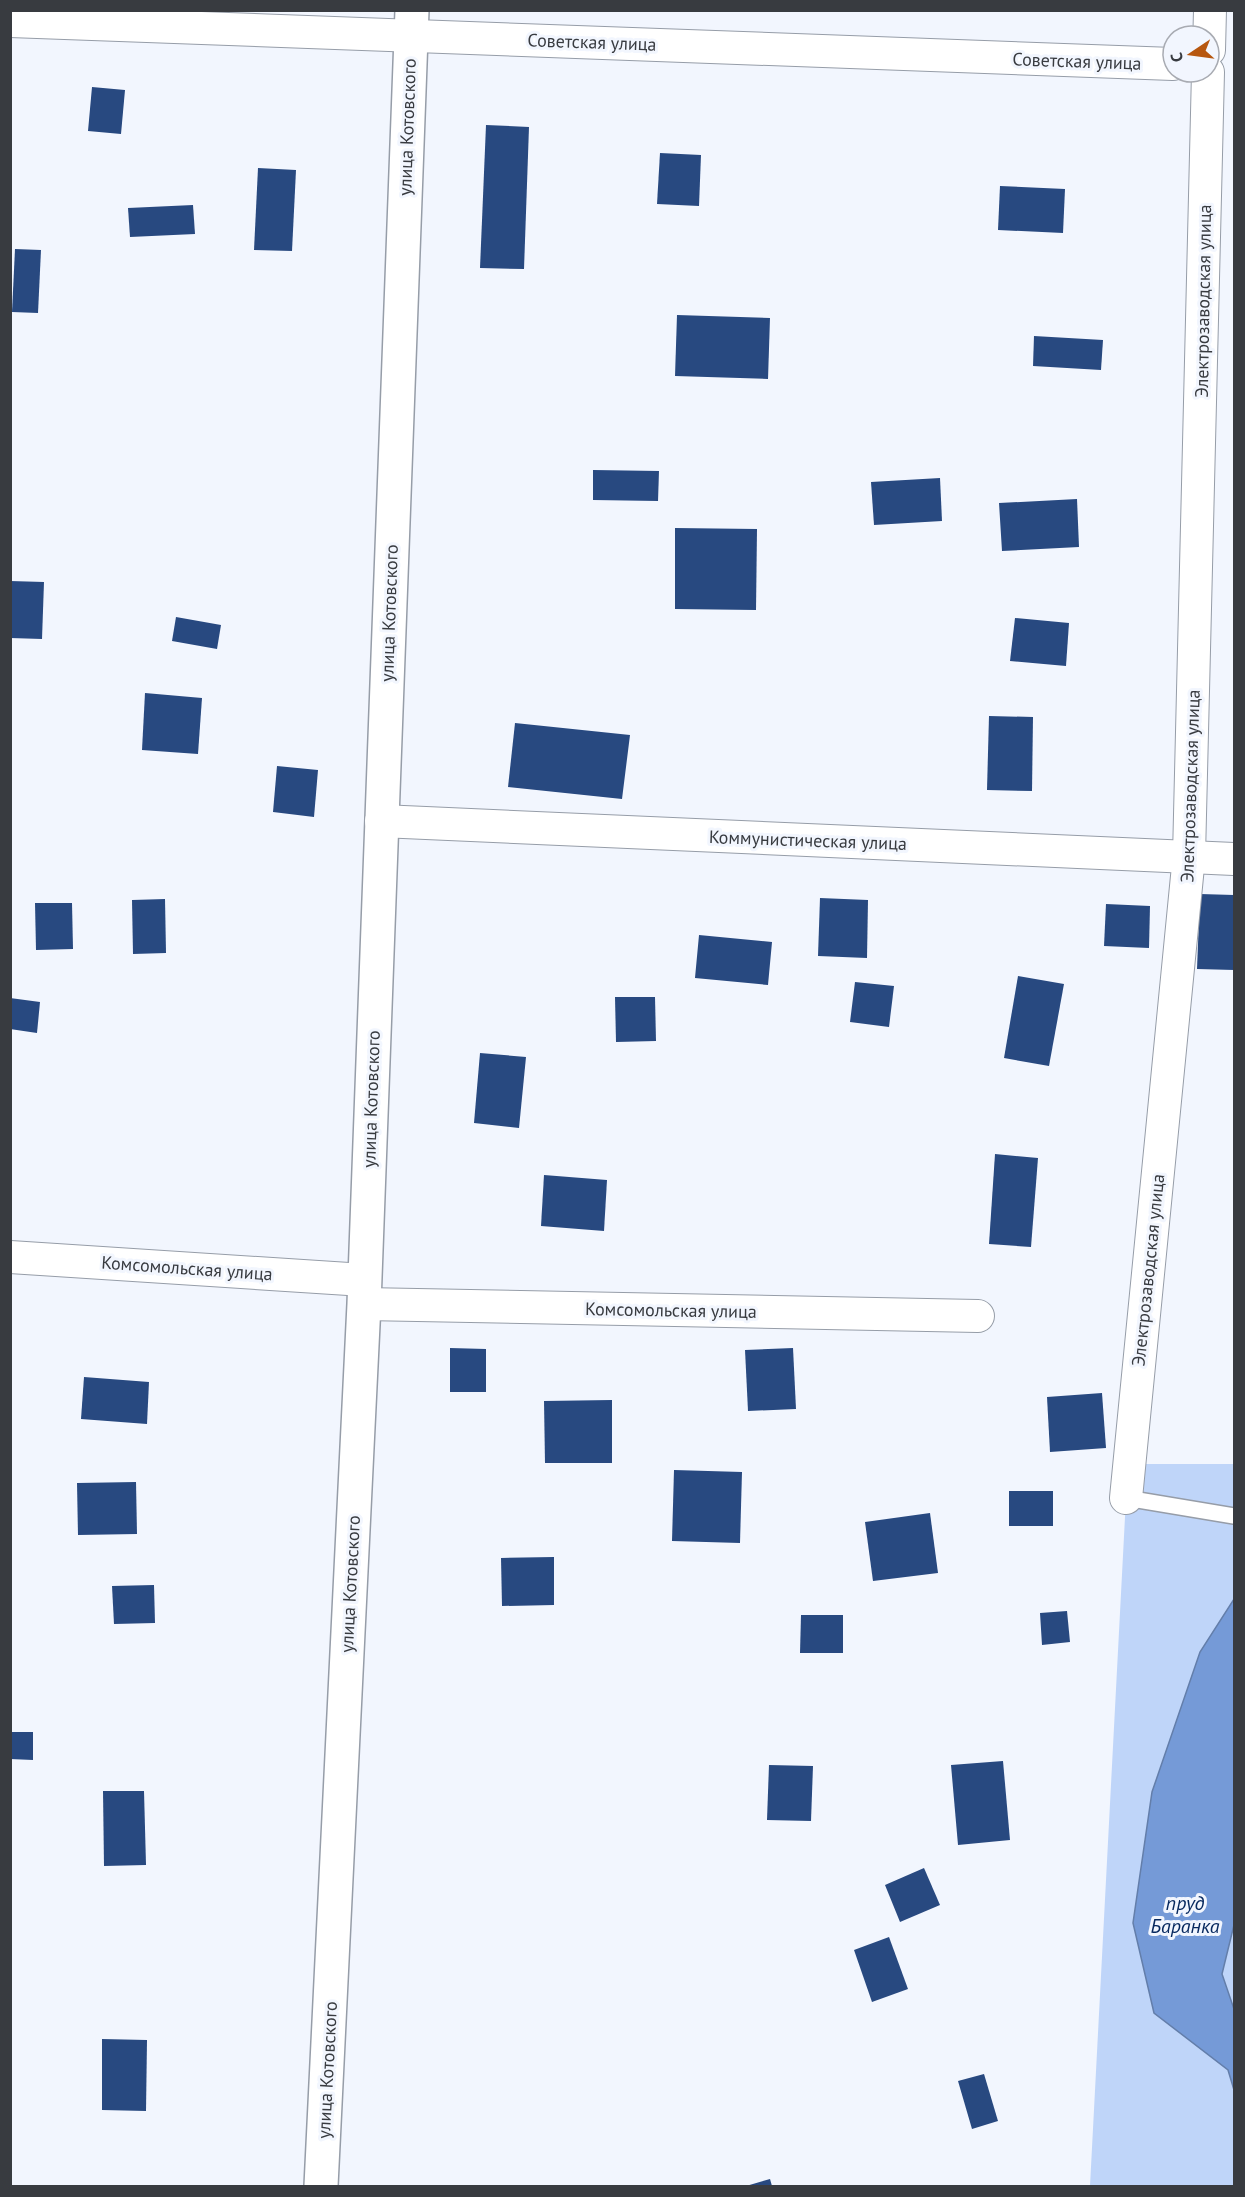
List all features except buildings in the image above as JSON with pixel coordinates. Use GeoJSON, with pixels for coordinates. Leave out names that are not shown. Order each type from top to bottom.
{"type":"FeatureCollection","features":[{"type":"Feature","properties":{"kind":"main road","name":"улица Котовского"},"geometry":{"type":"LineString","coordinates":[[321,2187],[364,1292],[411,23]]}},
{"type":"Feature","properties":{"kind":"street","name":"Советская улица"},"geometry":{"type":"LineString","coordinates":[[10,21],[411,23],[1161,63]]}},
{"type":"Feature","properties":{"kind":"street","name":"Электрозаводская улица"},"geometry":{"type":"LineString","coordinates":[[1126,1498],[1189,856],[1208,84]]}},
{"type":"Feature","properties":{"kind":"street","name":"Коммунистическая улица"},"geometry":{"type":"LineString","coordinates":[[381,821],[1234,859]]}},
{"type":"Feature","properties":{"kind":"street","name":"Комсомольская улица"},"geometry":{"type":"LineString","coordinates":[[10,1257],[364,1292],[978,1316]]}},
{"type":"Feature","properties":{"kind":"lane"},"geometry":{"type":"LineString","coordinates":[[1126,1498],[1234,1516]]}},
{"type":"Feature","properties":{"kind":"shaded area"},"geometry":{"type":"Polygon","coordinates":[[[1136,1464],[1234,1464],[1234,1599],[1200,1652],[1154,2013],[1228,2070],[1234,2090],[1234,2186],[1090,2186],[1126,1498],[1136,1464]]]}},
{"type":"Feature","properties":{"kind":"shaded area"},"geometry":{"type":"Polygon","coordinates":[[[1234,1925],[1234,2009],[1222,1974],[1234,1925]]]}},
{"type":"Feature","properties":{"kind":"water","name":"пруд Баранка"},"geometry":{"type":"Polygon","coordinates":[[[1234,1599],[1234,1925],[1222,1974],[1234,2009],[1234,2090],[1228,2070],[1154,2013],[1133,1923],[1152,1792],[1200,1652],[1234,1599]]]}}]}
